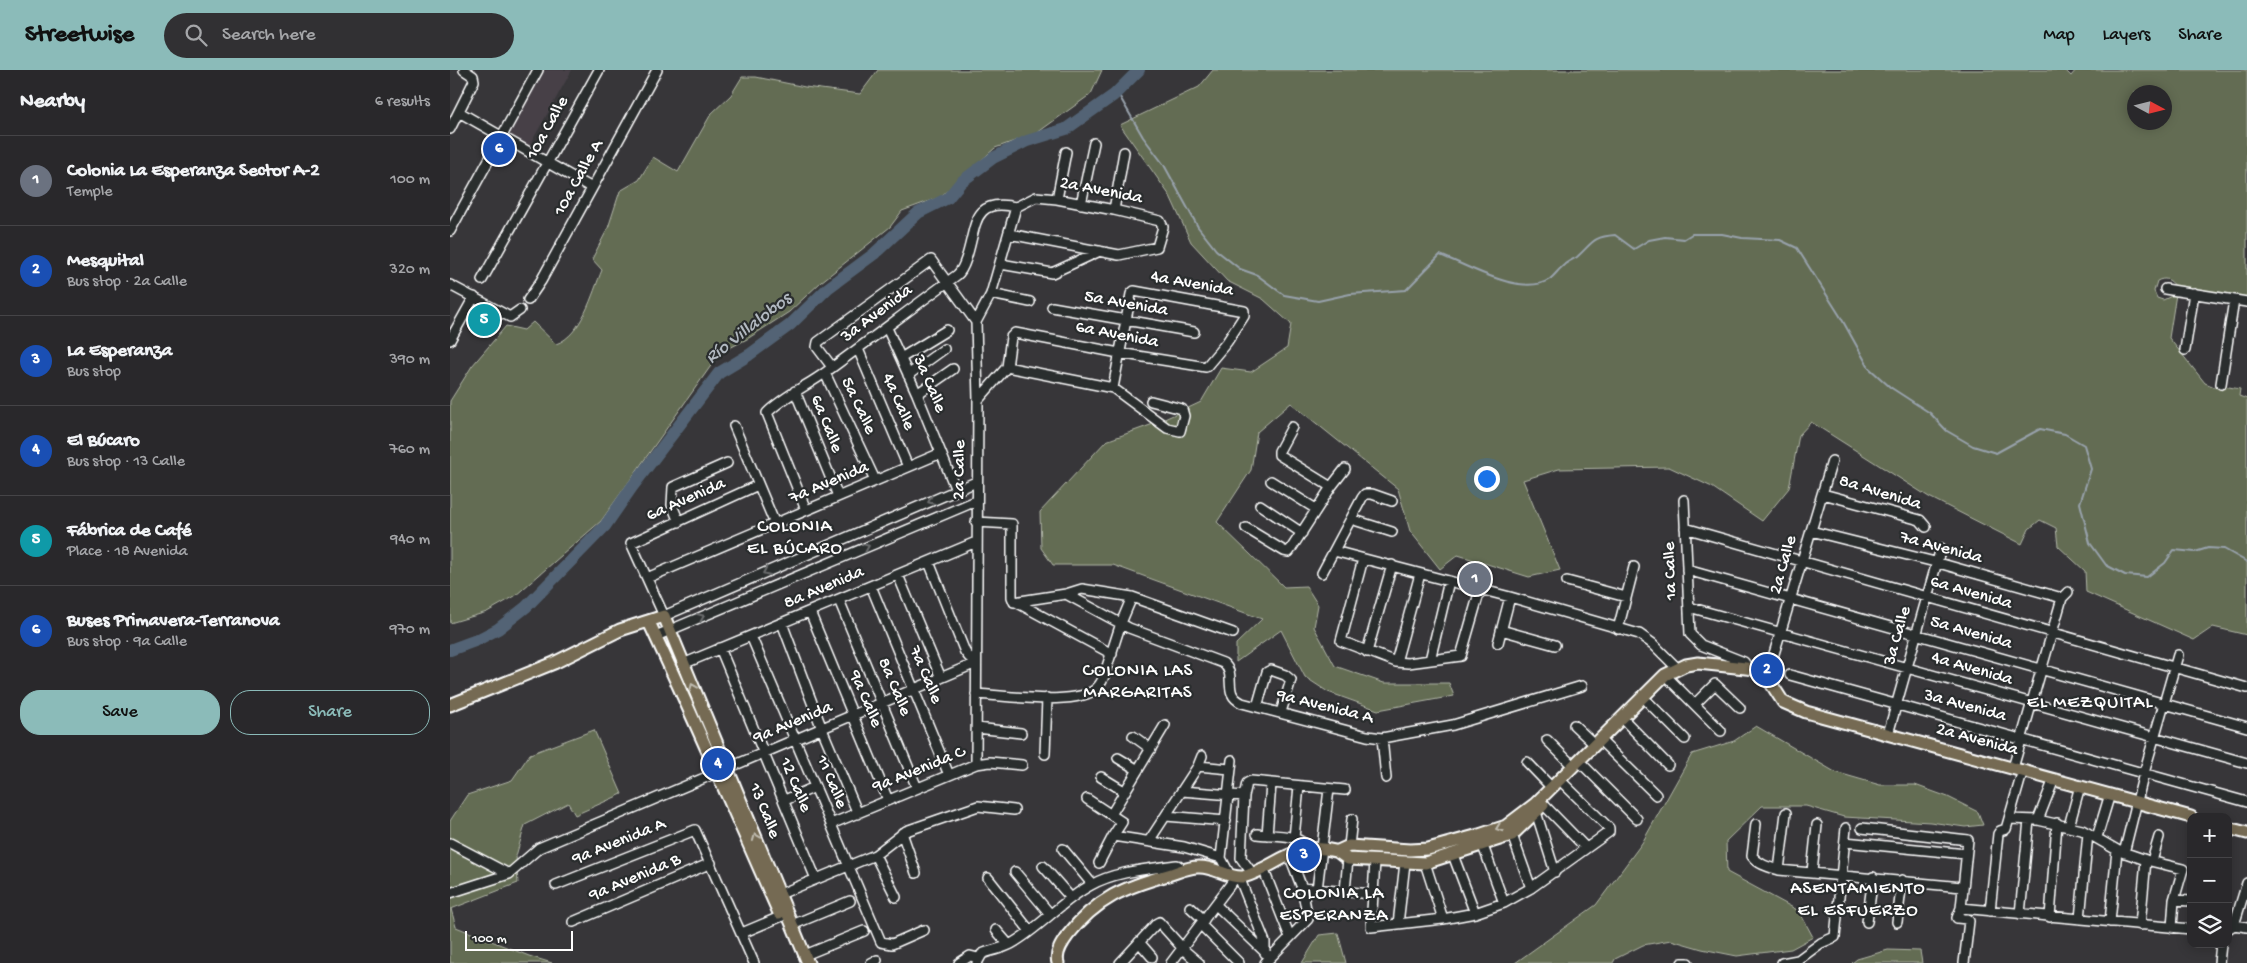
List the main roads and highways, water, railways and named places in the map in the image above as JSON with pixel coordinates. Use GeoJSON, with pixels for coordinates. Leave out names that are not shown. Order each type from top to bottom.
{"type":"FeatureCollection","features":[{"type":"Feature","properties":{"kind":"main road","name":"13 Calle"},"geometry":{"type":"LineString","coordinates":[[664,616],[780,894],[784,915],[792,925],[805,960],[716,773],[673,670],[649,622],[664,616]]}},
{"type":"Feature","properties":{"kind":"main road"},"geometry":{"type":"LineString","coordinates":[[450,705],[554,663],[620,630],[649,622]]}},
{"type":"Feature","properties":{"kind":"main road","name":"2a Avenida"},"geometry":{"type":"LineString","coordinates":[[1667,678],[1678,668],[1698,662],[1758,670],[1767,677],[1781,700],[1789,706],[2187,816]]}},
{"type":"Feature","properties":{"kind":"main road"},"geometry":{"type":"LineString","coordinates":[[1600,745],[1648,702],[1667,678]]}},
{"type":"Feature","properties":{"kind":"main road"},"geometry":{"type":"LineString","coordinates":[[1338,851],[1349,846],[1419,850],[1506,826],[1535,804],[1551,787],[1578,766],[1667,678]]}},
{"type":"Feature","properties":{"kind":"main road"},"geometry":{"type":"LineString","coordinates":[[1058,963],[1057,956],[1065,939],[1082,918],[1097,904],[1124,889],[1184,870],[1202,867],[1235,876],[1257,871],[1289,854],[1307,848],[1338,851],[1348,859],[1425,863],[1483,846],[1512,835],[1564,784],[1578,766]]}},
{"type":"Feature","properties":{"kind":"main road"},"geometry":{"type":"LineString","coordinates":[[2232,829],[2247,833]]}},
{"type":"Feature","properties":{"kind":"waterway","name":"Río Villalobos"},"geometry":{"type":"LineString","coordinates":[[450,650],[477,640],[498,629],[526,607],[605,526],[632,487],[719,373],[749,355],[790,325],[828,288],[874,254],[918,213],[948,198],[961,182],[993,158],[1027,141],[1066,129],[1114,95],[1139,70]]}},
{"type":"Feature","properties":{"kind":"waterway"},"geometry":{"type":"LineString","coordinates":[[1117,92],[1143,137],[1164,165],[1198,227],[1216,250],[1240,269],[1257,275],[1284,295],[1318,301],[1350,294],[1406,290],[1440,255],[1495,278],[1525,285],[1538,284],[1550,279],[1565,264],[1577,257],[1597,239],[1615,235],[1634,249],[1649,240],[1665,237],[1684,239],[1692,234],[1722,234],[1742,238],[1780,240],[1797,248],[1840,316],[1869,368],[1890,387],[1930,413],[1947,431],[1973,446],[1996,453],[2040,429],[2065,434],[2084,445],[2091,469],[2080,503],[2090,543],[2106,565],[2125,575],[2147,577],[2165,563],[2174,550],[2195,552],[2208,548],[2224,549],[2247,562]]}},
{"type":"Feature","properties":{"kind":"place","name":"Buses Primavera-Terranova"},"geometry":{"type":"Point","coordinates":[499,149]}},
{"type":"Feature","properties":{"kind":"place","name":"Fábrica de Café"},"geometry":{"type":"Point","coordinates":[484,320]}},
{"type":"Feature","properties":{"kind":"place","name":"Colonia La Esperanza Sector A-2"},"geometry":{"type":"Point","coordinates":[1475,579]}},
{"type":"Feature","properties":{"kind":"place","name":"Mesquital"},"geometry":{"type":"Point","coordinates":[1767,670]}},
{"type":"Feature","properties":{"kind":"place","name":"El Búcaro"},"geometry":{"type":"Point","coordinates":[718,764]}},
{"type":"Feature","properties":{"kind":"place","name":"La Esperanza"},"geometry":{"type":"Point","coordinates":[1304,855]}},
{"type":"Feature","properties":{"kind":"district","name":"COLONIA EL BÚCARO"},"geometry":{"type":"Point","coordinates":[795,538]}},
{"type":"Feature","properties":{"kind":"district","name":"COLONIA LAS MARGARITAS"},"geometry":{"type":"Point","coordinates":[1138,682]}},
{"type":"Feature","properties":{"kind":"district","name":"EL MEZQUITAL"},"geometry":{"type":"Point","coordinates":[2090,703]}},
{"type":"Feature","properties":{"kind":"district","name":"ASENTAMIENTO EL ESFUERZO"},"geometry":{"type":"Point","coordinates":[1858,900]}},
{"type":"Feature","properties":{"kind":"district","name":"COLONIA LA ESPERANZA"},"geometry":{"type":"Point","coordinates":[1334,905]}}]}
